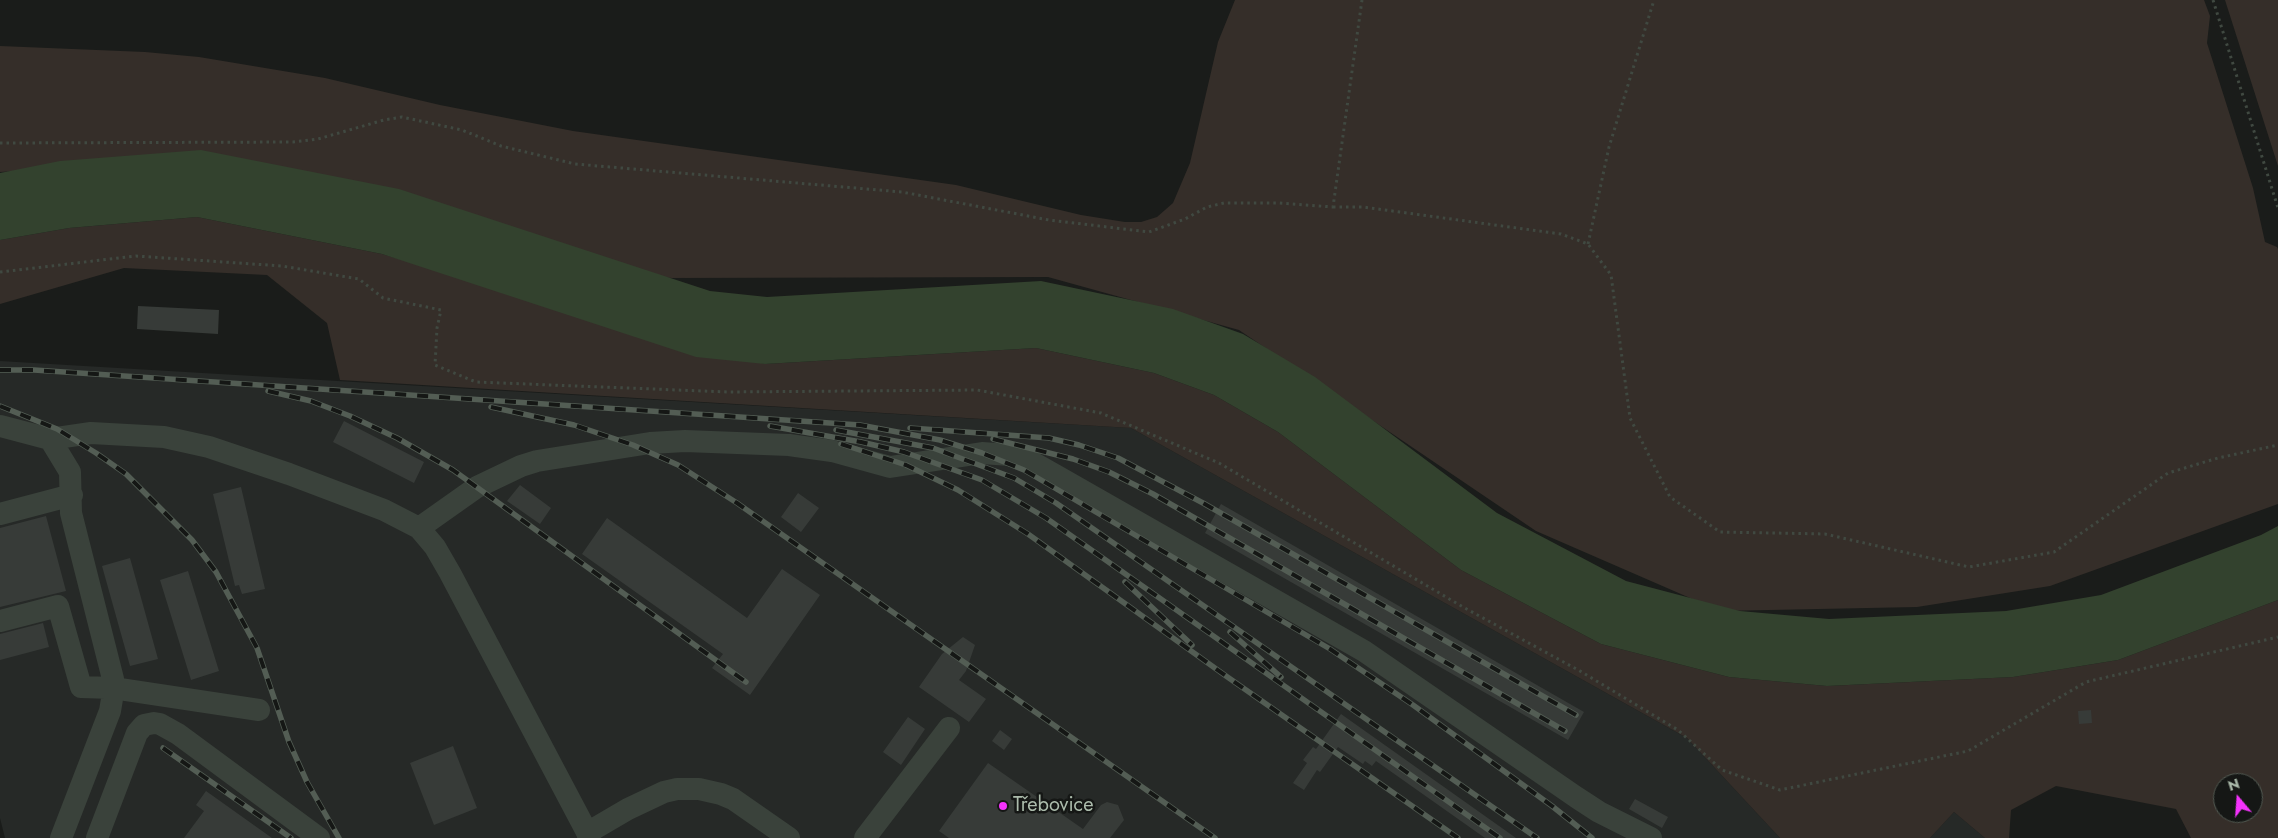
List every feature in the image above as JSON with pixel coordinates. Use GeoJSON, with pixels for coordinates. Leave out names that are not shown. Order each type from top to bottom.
{"type":"FeatureCollection","features":[{"type":"Feature","properties":{"kind":"lane"},"geometry":{"type":"LineString","coordinates":[[0,426],[50,438],[100,433],[144,435],[186,441],[232,454],[290,474],[384,510],[419,528],[435,547],[450,573],[588,835],[628,809],[664,792],[677,789],[699,789],[716,792],[733,799],[789,838]]}},
{"type":"Feature","properties":{"kind":"lane"},"geometry":{"type":"LineString","coordinates":[[50,438],[70,472],[71,514],[110,664],[113,688],[110,711],[61,838]]}},
{"type":"Feature","properties":{"kind":"lane"},"geometry":{"type":"LineString","coordinates":[[419,528],[477,487],[521,466],[536,461],[650,443],[685,441],[789,445],[832,451],[890,467],[982,453],[1010,455],[1034,463],[1364,651],[1576,797],[1600,812],[1651,838]]}},
{"type":"Feature","properties":{"kind":"lane"},"geometry":{"type":"LineString","coordinates":[[0,514],[72,495]]}},
{"type":"Feature","properties":{"kind":"lane"},"geometry":{"type":"LineString","coordinates":[[0,621],[58,606],[81,687],[113,688],[259,710]]}},
{"type":"Feature","properties":{"kind":"lane"},"geometry":{"type":"LineString","coordinates":[[97,838],[137,733],[144,725],[154,723],[160,724],[178,734],[319,838]]}},
{"type":"Feature","properties":{"kind":"lane"},"geometry":{"type":"LineString","coordinates":[[865,838],[949,728]]}},
{"type":"Feature","properties":{"kind":"path"},"geometry":{"type":"LineString","coordinates":[[1333,207],[1362,0]]}},
{"type":"Feature","properties":{"kind":"path"},"geometry":{"type":"LineString","coordinates":[[1588,244],[1609,147],[1654,0]]}},
{"type":"Feature","properties":{"kind":"path"},"geometry":{"type":"LineString","coordinates":[[2213,0],[2278,208]]}},
{"type":"Feature","properties":{"kind":"path"},"geometry":{"type":"LineString","coordinates":[[0,143],[293,142],[318,139],[384,120],[402,117],[462,130],[501,146],[575,164],[902,192],[1049,220],[1149,232],[1185,219],[1207,207],[1224,203],[1279,203],[1362,208],[1561,234],[1588,244],[1611,275],[1630,418],[1670,497],[1720,532],[1825,534],[1968,567],[2054,552],[2168,473],[2218,458],[2278,445]]}},
{"type":"Feature","properties":{"kind":"path"},"geometry":{"type":"LineString","coordinates":[[0,272],[136,256],[282,266],[359,278],[383,298],[441,310],[437,328],[435,365],[476,382],[728,392],[977,390],[1101,413],[1219,463],[1463,607],[1580,671],[1678,730],[1722,770],[1780,790],[1968,750],[2086,682],[2278,638]]}},
{"type":"Feature","properties":{"kind":"shaded area"},"geometry":{"type":"Polygon","coordinates":[[[1235,0],[2204,0],[2210,16],[2207,43],[2253,188],[2265,242],[2278,249],[2278,504],[2050,586],[1917,607],[1720,611],[1536,531],[1239,330],[1048,277],[672,278],[626,275],[81,167],[0,172],[0,46],[145,52],[199,57],[325,78],[440,105],[573,131],[956,185],[1081,215],[1125,222],[1141,222],[1157,217],[1173,203],[1190,163],[1218,42],[1235,0]]]}},
{"type":"Feature","properties":{"kind":"shaded area"},"geometry":{"type":"Polygon","coordinates":[[[2225,0],[2278,0],[2278,166],[2225,0]]]}},
{"type":"Feature","properties":{"kind":"shaded area"},"geometry":{"type":"Polygon","coordinates":[[[201,150],[399,189],[710,291],[767,297],[1041,281],[1173,309],[1243,334],[1315,377],[1497,513],[1626,581],[1740,611],[1829,619],[2006,611],[2101,595],[2261,535],[2278,526],[2278,600],[2118,660],[2013,677],[1827,686],[1729,677],[1601,644],[1461,570],[1278,432],[1214,395],[1154,373],[1036,348],[765,364],[696,357],[382,254],[197,217],[69,228],[0,240],[0,173],[60,161],[201,150]]]}},
{"type":"Feature","properties":{"kind":"shaded area"},"geometry":{"type":"Polygon","coordinates":[[[197,217],[382,254],[765,364],[1036,348],[1154,373],[1214,395],[1278,432],[1461,570],[1601,644],[1729,677],[1827,686],[2013,677],[2118,660],[2278,600],[2278,838],[2191,838],[2176,809],[2056,786],[2011,810],[2009,838],[1985,838],[1954,812],[1930,838],[1780,838],[1687,738],[1131,428],[340,380],[327,323],[267,275],[124,268],[0,304],[0,240],[69,228],[197,217]]]}},
{"type":"Feature","properties":{"kind":"shaded area"},"geometry":{"type":"Polygon","coordinates":[[[0,361],[1131,428],[1687,738],[1780,838],[5,838],[0,818],[0,361]]]}},
{"type":"Feature","properties":{"kind":"shaded area"},"geometry":{"type":"Polygon","coordinates":[[[1954,812],[1985,838],[1930,838],[1954,812]]]}},
{"type":"Feature","properties":{"kind":"building"},"geometry":{"type":"Polygon","coordinates":[[[138,306],[219,310],[218,334],[137,329],[138,306]]]}},
{"type":"Feature","properties":{"kind":"building"},"geometry":{"type":"Polygon","coordinates":[[[344,421],[424,462],[414,483],[333,442],[344,421]]]}},
{"type":"Feature","properties":{"kind":"building"},"geometry":{"type":"Polygon","coordinates":[[[520,485],[551,508],[540,524],[507,501],[520,485]]]}},
{"type":"Feature","properties":{"kind":"building"},"geometry":{"type":"Polygon","coordinates":[[[241,487],[265,589],[242,594],[239,585],[235,586],[213,494],[241,487]]]}},
{"type":"Feature","properties":{"kind":"building"},"geometry":{"type":"Polygon","coordinates":[[[798,493],[819,508],[801,532],[781,517],[798,493]]]}},
{"type":"Feature","properties":{"kind":"building"},"geometry":{"type":"Polygon","coordinates":[[[1221,504],[1584,712],[1568,740],[1205,533],[1221,504]]]}},
{"type":"Feature","properties":{"kind":"building"},"geometry":{"type":"Polygon","coordinates":[[[46,516],[66,591],[0,607],[0,528],[46,516]]]}},
{"type":"Feature","properties":{"kind":"building"},"geometry":{"type":"Polygon","coordinates":[[[607,518],[747,618],[782,569],[820,595],[750,695],[712,668],[723,654],[582,554],[607,518]]]}},
{"type":"Feature","properties":{"kind":"building"},"geometry":{"type":"Polygon","coordinates":[[[130,558],[158,659],[130,666],[102,566],[130,558]]]}},
{"type":"Feature","properties":{"kind":"building"},"geometry":{"type":"Polygon","coordinates":[[[188,571],[219,671],[191,680],[160,580],[188,571]]]}},
{"type":"Feature","properties":{"kind":"building"},"geometry":{"type":"Polygon","coordinates":[[[43,623],[49,647],[0,660],[0,634],[43,623]]]}},
{"type":"Feature","properties":{"kind":"building"},"geometry":{"type":"Polygon","coordinates":[[[963,637],[975,645],[966,671],[959,680],[986,699],[969,722],[919,687],[942,654],[963,637]]]}},
{"type":"Feature","properties":{"kind":"building"},"geometry":{"type":"Polygon","coordinates":[[[2091,710],[2092,723],[2079,724],[2078,711],[2091,710]]]}},
{"type":"Feature","properties":{"kind":"building"},"geometry":{"type":"Polygon","coordinates":[[[1341,714],[1516,838],[1485,838],[1376,761],[1372,766],[1365,761],[1363,764],[1338,747],[1320,772],[1317,770],[1304,790],[1293,783],[1307,763],[1303,760],[1313,747],[1316,749],[1341,714]]]}},
{"type":"Feature","properties":{"kind":"building"},"geometry":{"type":"Polygon","coordinates":[[[908,717],[925,729],[901,765],[883,752],[908,717]]]}},
{"type":"Feature","properties":{"kind":"building"},"geometry":{"type":"Polygon","coordinates":[[[1000,730],[1012,739],[1004,750],[992,741],[1000,730]]]}},
{"type":"Feature","properties":{"kind":"building"},"geometry":{"type":"Polygon","coordinates":[[[453,746],[477,808],[434,825],[410,763],[453,746]]]}},
{"type":"Feature","properties":{"kind":"building","name":"Třebovice"},"geometry":{"type":"Polygon","coordinates":[[[988,763],[1083,829],[1101,805],[1107,802],[1118,805],[1124,820],[1110,838],[949,838],[939,831],[988,763]]]}},
{"type":"Feature","properties":{"kind":"building"},"geometry":{"type":"Polygon","coordinates":[[[206,791],[272,838],[184,838],[204,811],[196,805],[206,791]]]}},
{"type":"Feature","properties":{"kind":"building"},"geometry":{"type":"Polygon","coordinates":[[[1635,799],[1668,817],[1662,828],[1629,809],[1635,799]]]}},
{"type":"Feature","properties":{"kind":"railway"},"geometry":{"type":"LineString","coordinates":[[0,370],[34,370],[860,425],[940,440],[982,453],[1024,470],[1330,649],[1413,705],[1552,806],[1592,838]]}},
{"type":"Feature","properties":{"kind":"railway"},"geometry":{"type":"LineString","coordinates":[[268,391],[311,401],[350,416],[397,438],[453,470],[746,682]]}},
{"type":"Feature","properties":{"kind":"railway"},"geometry":{"type":"LineString","coordinates":[[0,406],[57,429],[96,453],[126,474],[192,540],[216,572],[257,648],[289,742],[307,782],[339,838]]}},
{"type":"Feature","properties":{"kind":"railway"},"geometry":{"type":"LineString","coordinates":[[491,407],[574,425],[633,445],[678,465],[737,503],[1215,838]]}},
{"type":"Feature","properties":{"kind":"railway"},"geometry":{"type":"LineString","coordinates":[[770,426],[861,442],[904,452],[982,480],[1046,518],[1500,838]]}},
{"type":"Feature","properties":{"kind":"railway"},"geometry":{"type":"LineString","coordinates":[[910,428],[1049,438],[1079,445],[1118,458],[1203,503],[1576,715]]}},
{"type":"Feature","properties":{"kind":"railway"},"geometry":{"type":"LineString","coordinates":[[836,430],[933,448],[1014,478],[1056,503],[1537,838]]}},
{"type":"Feature","properties":{"kind":"railway"},"geometry":{"type":"LineString","coordinates":[[993,439],[1073,459],[1109,472],[1153,494],[1565,731]]}},
{"type":"Feature","properties":{"kind":"railway"},"geometry":{"type":"LineString","coordinates":[[841,444],[906,465],[958,490],[1028,534],[1226,676],[1458,838]]}},
{"type":"Feature","properties":{"kind":"railway"},"geometry":{"type":"LineString","coordinates":[[1125,582],[1192,645]]}},
{"type":"Feature","properties":{"kind":"railway"},"geometry":{"type":"LineString","coordinates":[[1230,632],[1281,677]]}},
{"type":"Feature","properties":{"kind":"railway"},"geometry":{"type":"LineString","coordinates":[[163,748],[291,838]]}},
{"type":"Feature","properties":{"kind":"place","name":"Třebovice"},"geometry":{"type":"Point","coordinates":[1003,806]}}]}
